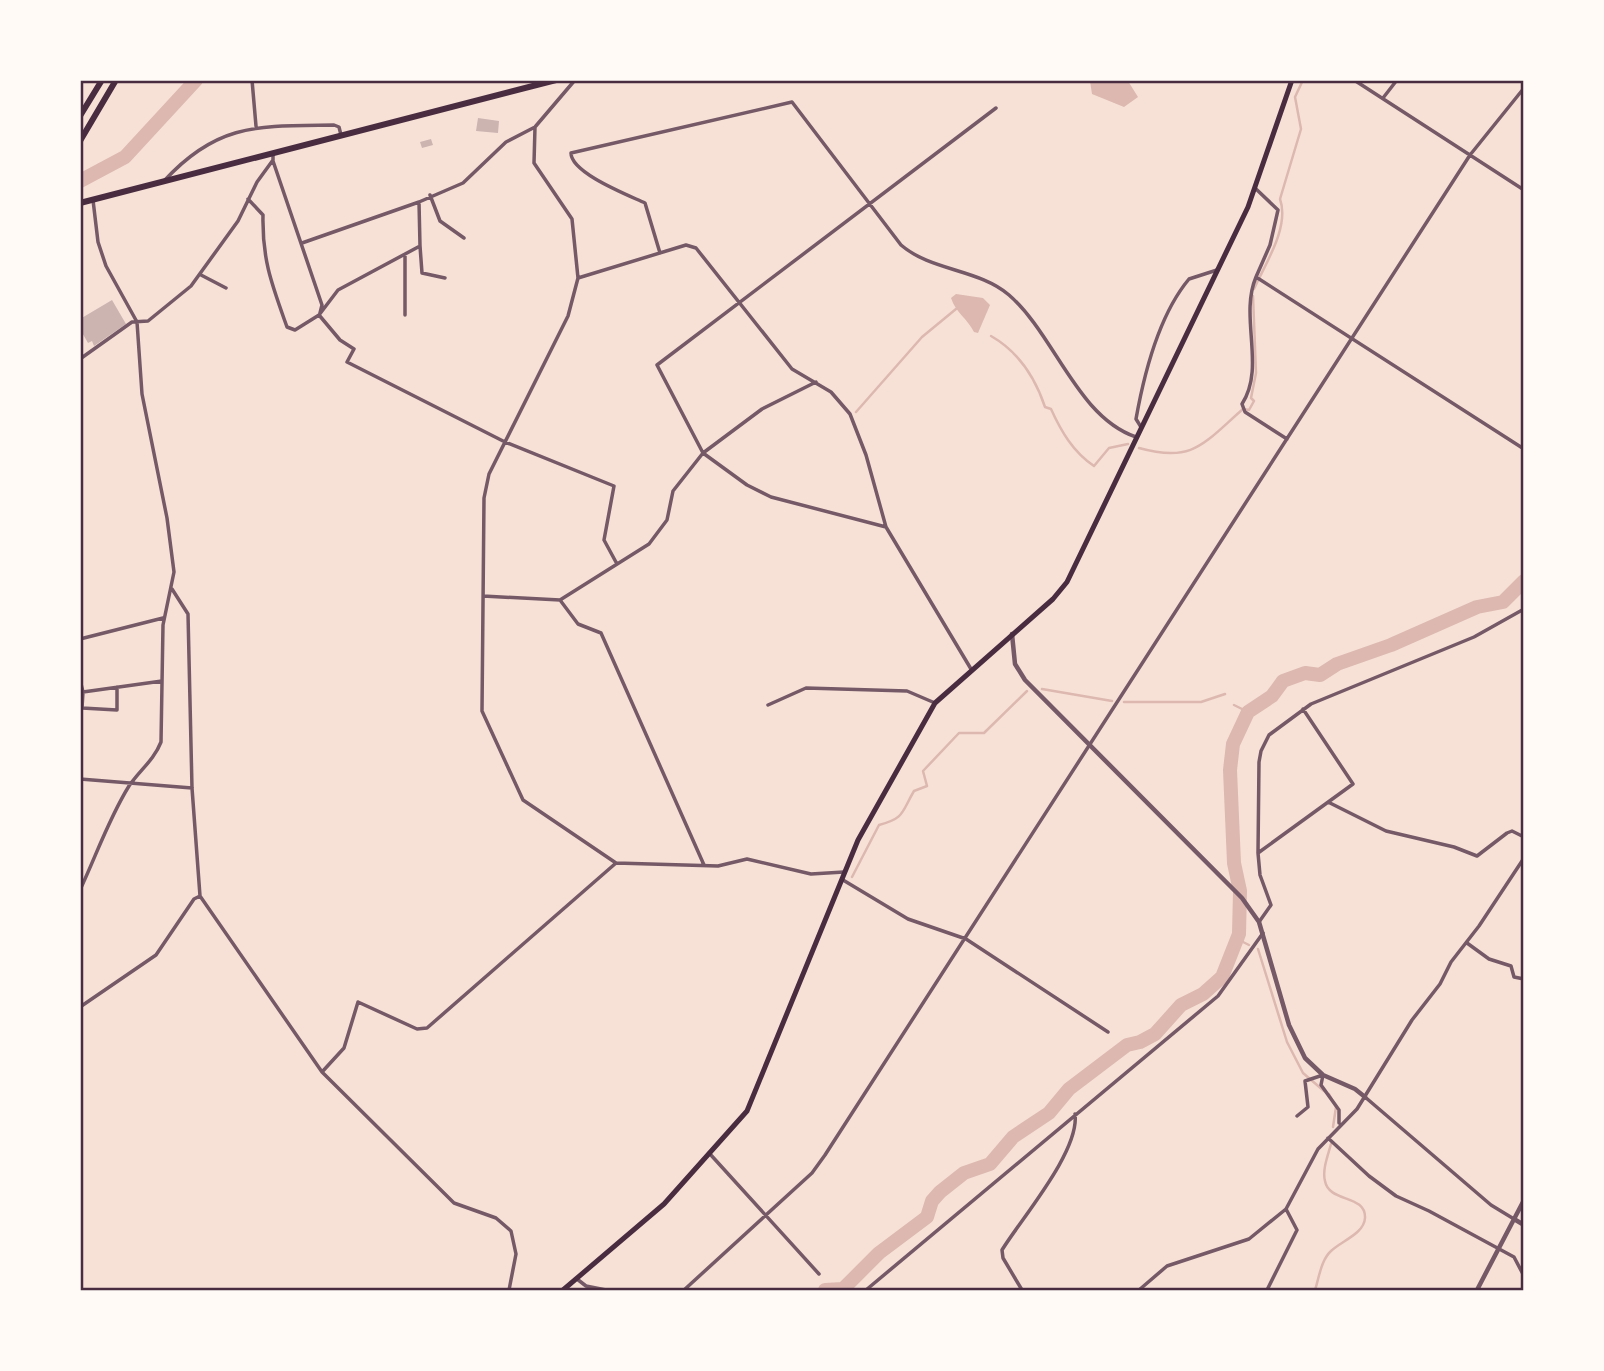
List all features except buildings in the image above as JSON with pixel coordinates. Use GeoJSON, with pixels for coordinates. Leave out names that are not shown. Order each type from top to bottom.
{"type":"FeatureCollection","features":[{"type":"Feature","properties":{"kind":"highway"},"geometry":{"type":"LineString","coordinates":[[80,116],[102,80]]}},
{"type":"Feature","properties":{"kind":"highway"},"geometry":{"type":"LineString","coordinates":[[80,141],[116,80]]}},
{"type":"Feature","properties":{"kind":"highway"},"geometry":{"type":"LineString","coordinates":[[80,204],[164,181],[273,157],[341,135],[551,81]]}},
{"type":"Feature","properties":{"kind":"main road"},"geometry":{"type":"LineString","coordinates":[[563,1290],[664,1205],[747,1111],[757,1094],[858,840],[935,703],[1053,599],[1067,582],[1083,545],[1110,498],[1141,426],[1255,188],[1292,80]]}},
{"type":"Feature","properties":{"kind":"street"},"geometry":{"type":"LineString","coordinates":[[252,80],[256,126]]}},
{"type":"Feature","properties":{"kind":"street"},"geometry":{"type":"LineString","coordinates":[[302,243],[419,202],[463,183],[510,139],[535,127],[575,80]]}},
{"type":"Feature","properties":{"kind":"street"},"geometry":{"type":"LineString","coordinates":[[1354,80],[1524,190]]}},
{"type":"Feature","properties":{"kind":"street"},"geometry":{"type":"LineString","coordinates":[[1383,98],[1397,80]]}},
{"type":"Feature","properties":{"kind":"street"},"geometry":{"type":"LineString","coordinates":[[684,1290],[812,1173],[1470,155],[1524,88]]}},
{"type":"Feature","properties":{"kind":"street"},"geometry":{"type":"LineString","coordinates":[[660,253],[645,203],[585,172],[572,160],[571,153],[792,102],[908,252],[985,282],[1009,295],[1067,368],[1098,415],[1108,425],[1136,437]]}},
{"type":"Feature","properties":{"kind":"street"},"geometry":{"type":"LineString","coordinates":[[886,527],[771,496],[747,485],[703,453],[657,365],[996,108]]}},
{"type":"Feature","properties":{"kind":"street"},"geometry":{"type":"LineString","coordinates":[[164,181],[195,152],[256,126],[334,125],[339,127],[341,135]]}},
{"type":"Feature","properties":{"kind":"street"},"geometry":{"type":"LineString","coordinates":[[535,127],[534,163],[572,219],[578,278],[568,316],[489,474],[484,498],[482,710],[523,800],[616,863],[718,866],[747,859],[811,874],[846,872]]}},
{"type":"Feature","properties":{"kind":"street"},"geometry":{"type":"LineString","coordinates":[[80,359],[137,322],[148,321],[201,275],[238,221],[273,157]]}},
{"type":"Feature","properties":{"kind":"street"},"geometry":{"type":"LineString","coordinates":[[273,157],[322,305],[319,315]]}},
{"type":"Feature","properties":{"kind":"street"},"geometry":{"type":"LineString","coordinates":[[1255,188],[1278,210],[1270,244],[1250,290],[1251,381],[1244,410],[1287,439]]}},
{"type":"Feature","properties":{"kind":"street"},"geometry":{"type":"LineString","coordinates":[[430,195],[440,221],[464,238]]}},
{"type":"Feature","properties":{"kind":"street"},"geometry":{"type":"LineString","coordinates":[[248,199],[263,215],[262,252],[287,327],[295,330],[319,315],[338,290],[420,246]]}},
{"type":"Feature","properties":{"kind":"street"},"geometry":{"type":"LineString","coordinates":[[80,890],[131,784],[153,759],[161,742],[164,618],[174,572],[167,518],[142,394],[137,322],[106,266],[98,243],[93,200]]}},
{"type":"Feature","properties":{"kind":"street"},"geometry":{"type":"LineString","coordinates":[[419,202],[422,273],[445,278]]}},
{"type":"Feature","properties":{"kind":"street"},"geometry":{"type":"LineString","coordinates":[[578,278],[686,245],[696,248],[792,369],[831,392],[850,414],[866,455],[886,527],[971,669]]}},
{"type":"Feature","properties":{"kind":"street"},"geometry":{"type":"LineString","coordinates":[[405,254],[405,315]]}},
{"type":"Feature","properties":{"kind":"street"},"geometry":{"type":"LineString","coordinates":[[1141,426],[1136,419],[1146,366],[1167,319],[1186,282],[1217,270]]}},
{"type":"Feature","properties":{"kind":"street"},"geometry":{"type":"LineString","coordinates":[[201,275],[226,288]]}},
{"type":"Feature","properties":{"kind":"street"},"geometry":{"type":"LineString","coordinates":[[1256,277],[1524,449]]}},
{"type":"Feature","properties":{"kind":"street"},"geometry":{"type":"LineString","coordinates":[[319,315],[341,340],[354,349],[346,362],[505,442],[614,486],[604,540],[617,564]]}},
{"type":"Feature","properties":{"kind":"street"},"geometry":{"type":"LineString","coordinates":[[483,596],[560,600],[649,544],[667,520],[673,491],[703,453],[762,408],[816,382]]}},
{"type":"Feature","properties":{"kind":"street"},"geometry":{"type":"LineString","coordinates":[[172,589],[188,614],[191,788],[200,896],[322,1072],[446,1196],[464,1207],[496,1218],[511,1231],[516,1246],[509,1290]]}},
{"type":"Feature","properties":{"kind":"street"},"geometry":{"type":"LineString","coordinates":[[560,600],[578,624],[601,633],[704,865]]}},
{"type":"Feature","properties":{"kind":"street"},"geometry":{"type":"LineString","coordinates":[[1259,921],[1269,909],[1271,900],[1260,875],[1258,853],[1261,751],[1269,734],[1303,709],[1474,637],[1524,609]]}},
{"type":"Feature","properties":{"kind":"street"},"geometry":{"type":"LineString","coordinates":[[80,639],[164,618]]}},
{"type":"Feature","properties":{"kind":"street"},"geometry":{"type":"LineString","coordinates":[[1012,634],[1018,671],[1217,873],[1259,921],[1296,1042],[1311,1067],[1355,1089],[1491,1205],[1524,1225]]}},
{"type":"Feature","properties":{"kind":"street"},"geometry":{"type":"LineString","coordinates":[[80,680],[83,692],[82,708],[117,710],[117,687]]}},
{"type":"Feature","properties":{"kind":"street"},"geometry":{"type":"LineString","coordinates":[[83,692],[162,681]]}},
{"type":"Feature","properties":{"kind":"street"},"geometry":{"type":"LineString","coordinates":[[768,705],[806,688],[907,691],[935,703]]}},
{"type":"Feature","properties":{"kind":"street"},"geometry":{"type":"LineString","coordinates":[[1258,853],[1271,847],[1310,813],[1330,803],[1353,784],[1303,709]]}},
{"type":"Feature","properties":{"kind":"street"},"geometry":{"type":"LineString","coordinates":[[80,779],[191,788]]}},
{"type":"Feature","properties":{"kind":"street"},"geometry":{"type":"LineString","coordinates":[[1330,803],[1386,831],[1454,847],[1477,856],[1507,833],[1512,831],[1524,837]]}},
{"type":"Feature","properties":{"kind":"street"},"geometry":{"type":"LineString","coordinates":[[1139,1290],[1167,1266],[1250,1239],[1286,1209],[1318,1149],[1365,1097],[1412,1020],[1524,858]]}},
{"type":"Feature","properties":{"kind":"street"},"geometry":{"type":"LineString","coordinates":[[322,1072],[344,1048],[358,1002],[417,1028],[427,1028],[616,863]]}},
{"type":"Feature","properties":{"kind":"street"},"geometry":{"type":"LineString","coordinates":[[844,880],[908,919],[965,939],[1108,1032]]}},
{"type":"Feature","properties":{"kind":"street"},"geometry":{"type":"LineString","coordinates":[[80,1007],[156,955],[194,899],[200,896]]}},
{"type":"Feature","properties":{"kind":"street"},"geometry":{"type":"LineString","coordinates":[[866,1290],[1218,996],[1263,933]]}},
{"type":"Feature","properties":{"kind":"street"},"geometry":{"type":"LineString","coordinates":[[1467,943],[1489,959],[1511,966],[1514,977],[1524,979]]}},
{"type":"Feature","properties":{"kind":"street"},"geometry":{"type":"LineString","coordinates":[[1297,1116],[1308,1107],[1305,1081],[1323,1075]]}},
{"type":"Feature","properties":{"kind":"street"},"geometry":{"type":"LineString","coordinates":[[1323,1075],[1321,1086],[1339,1110],[1339,1126]]}},
{"type":"Feature","properties":{"kind":"street"},"geometry":{"type":"LineString","coordinates":[[1022,1290],[1003,1258],[1002,1250],[1054,1174],[1075,1127],[1075,1114]]}},
{"type":"Feature","properties":{"kind":"street"},"geometry":{"type":"LineString","coordinates":[[1328,1138],[1368,1176],[1396,1196],[1514,1257],[1524,1276]]}},
{"type":"Feature","properties":{"kind":"street"},"geometry":{"type":"LineString","coordinates":[[710,1154],[819,1274]]}},
{"type":"Feature","properties":{"kind":"street"},"geometry":{"type":"LineString","coordinates":[[1477,1290],[1524,1200]]}},
{"type":"Feature","properties":{"kind":"street"},"geometry":{"type":"LineString","coordinates":[[1267,1290],[1297,1230],[1286,1209]]}},
{"type":"Feature","properties":{"kind":"street"},"geometry":{"type":"LineString","coordinates":[[577,1279],[586,1286],[606,1290]]}},
{"type":"Feature","properties":{"kind":"shaded area"},"geometry":{"type":"Polygon","coordinates":[[[1090,81],[1128,81],[1138,97],[1124,107],[1092,94],[1090,81]]]}},
{"type":"Feature","properties":{"kind":"shaded area"},"geometry":{"type":"Polygon","coordinates":[[[956,294],[983,298],[990,305],[978,333],[974,332],[953,303],[951,298],[956,294]]]}},
{"type":"Feature","properties":{"kind":"waterway"},"geometry":{"type":"LineString","coordinates":[[80,181],[125,157],[196,80]]}},
{"type":"Feature","properties":{"kind":"waterway"},"geometry":{"type":"LineString","coordinates":[[1254,289],[1270,257],[1282,221],[1280,199],[1301,129],[1295,97],[1303,80]]}},
{"type":"Feature","properties":{"kind":"waterway"},"geometry":{"type":"LineString","coordinates":[[1139,448],[1172,453],[1185,451],[1207,441],[1243,409],[1249,410],[1254,401],[1251,398],[1256,373],[1253,296]]}},
{"type":"Feature","properties":{"kind":"waterway"},"geometry":{"type":"LineString","coordinates":[[856,412],[922,337],[956,309]]}},
{"type":"Feature","properties":{"kind":"waterway"},"geometry":{"type":"LineString","coordinates":[[991,336],[1001,342],[1025,366],[1045,407],[1051,409],[1068,440],[1094,466],[1109,448],[1128,444]]}},
{"type":"Feature","properties":{"kind":"waterway"},"geometry":{"type":"LineString","coordinates":[[825,1290],[843,1289],[879,1253],[927,1217],[932,1201],[940,1192],[964,1173],[990,1164],[1013,1137],[1049,1113],[1069,1089],[1127,1045],[1155,1034],[1181,1005],[1203,994],[1222,977],[1239,934],[1240,891],[1234,863],[1230,770],[1233,744],[1248,712],[1272,696],[1283,681],[1305,673],[1320,675],[1337,664],[1391,645],[1477,607],[1503,602],[1524,581]]}},
{"type":"Feature","properties":{"kind":"waterway"},"geometry":{"type":"LineString","coordinates":[[1042,689],[1112,701]]}},
{"type":"Feature","properties":{"kind":"waterway"},"geometry":{"type":"LineString","coordinates":[[852,877],[879,825],[898,817],[914,791],[927,786],[923,771],[959,733],[984,733],[1027,691]]}},
{"type":"Feature","properties":{"kind":"waterway"},"geometry":{"type":"LineString","coordinates":[[1124,702],[1201,702],[1225,694]]}},
{"type":"Feature","properties":{"kind":"waterway"},"geometry":{"type":"LineString","coordinates":[[1234,705],[1248,712]]}},
{"type":"Feature","properties":{"kind":"waterway"},"geometry":{"type":"LineString","coordinates":[[1239,934],[1243,942],[1249,945]]}},
{"type":"Feature","properties":{"kind":"waterway"},"geometry":{"type":"LineString","coordinates":[[1258,949],[1287,1042],[1303,1073],[1324,1091]]}},
{"type":"Feature","properties":{"kind":"waterway"},"geometry":{"type":"LineString","coordinates":[[1329,1094],[1336,1107],[1333,1127]]}},
{"type":"Feature","properties":{"kind":"waterway"},"geometry":{"type":"LineString","coordinates":[[1315,1290],[1328,1255],[1356,1233],[1364,1224],[1365,1218],[1360,1205],[1328,1188],[1324,1172],[1331,1144]]}}]}
